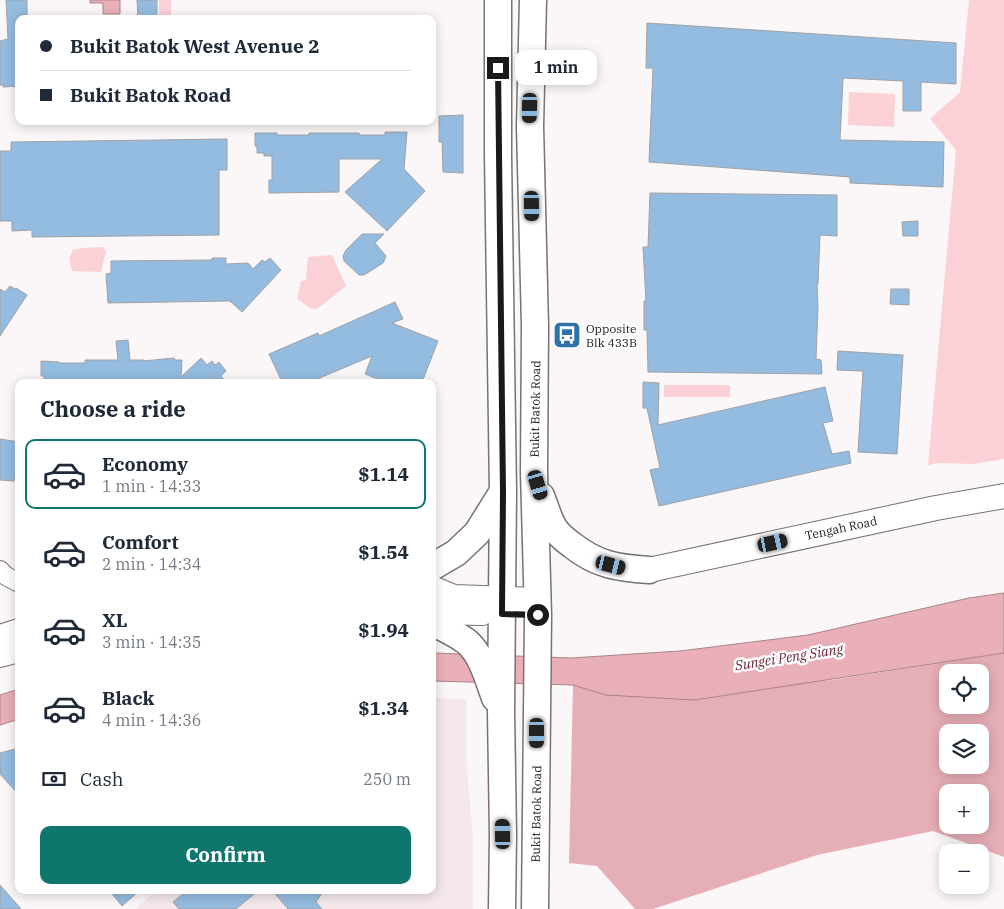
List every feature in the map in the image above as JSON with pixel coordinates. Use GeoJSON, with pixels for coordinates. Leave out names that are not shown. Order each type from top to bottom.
{"type":"FeatureCollection","features":[{"type":"Feature","properties":{"kind":"main road"},"geometry":{"type":"LineString","coordinates":[[498,0],[498,156],[503,492],[501,606],[502,909]]}},
{"type":"Feature","properties":{"kind":"main road","name":"Bukit Batok Road"},"geometry":{"type":"LineString","coordinates":[[533,0],[530,126],[536,400],[534,472],[538,608],[535,909]]}},
{"type":"Feature","properties":{"kind":"main road"},"geometry":{"type":"LineString","coordinates":[[534,472],[546,512],[554,528],[565,540],[583,554],[601,563],[621,568],[649,570]]}},
{"type":"Feature","properties":{"kind":"main road"},"geometry":{"type":"LineString","coordinates":[[436,566],[456,553],[477,533],[503,492]]}},
{"type":"Feature","properties":{"kind":"main road","name":"Tengah Road"},"geometry":{"type":"LineString","coordinates":[[649,570],[936,508],[1004,496]]}},
{"type":"Feature","properties":{"kind":"main road"},"geometry":{"type":"LineString","coordinates":[[436,589],[454,596],[501,606]]}},
{"type":"Feature","properties":{"kind":"main road"},"geometry":{"type":"LineString","coordinates":[[436,612],[501,606],[538,608]]}},
{"type":"Feature","properties":{"kind":"main road"},"geometry":{"type":"LineString","coordinates":[[436,624],[466,641],[472,648],[483,666],[501,712]]}},
{"type":"Feature","properties":{"kind":"main road"},"geometry":{"type":"LineString","coordinates":[[0,637],[15,632]]}},
{"type":"Feature","properties":{"kind":"main road"},"geometry":{"type":"LineString","coordinates":[[0,656],[15,651]]}},
{"type":"Feature","properties":{"kind":"street"},"geometry":{"type":"LineString","coordinates":[[0,570],[15,581]]}},
{"type":"Feature","properties":{"kind":"shaded area"},"geometry":{"type":"Polygon","coordinates":[[[159,0],[171,0],[171,15],[159,15],[159,0]]]}},
{"type":"Feature","properties":{"kind":"shaded area"},"geometry":{"type":"Polygon","coordinates":[[[969,0],[1004,0],[1004,459],[972,464],[938,463],[928,465],[956,150],[930,119],[960,92],[969,0]]]}},
{"type":"Feature","properties":{"kind":"shaded area"},"geometry":{"type":"Polygon","coordinates":[[[849,92],[895,94],[894,127],[848,125],[849,92]]]}},
{"type":"Feature","properties":{"kind":"shaded area"},"geometry":{"type":"Polygon","coordinates":[[[102,247],[106,251],[101,272],[72,271],[69,258],[73,250],[102,247]]]}},
{"type":"Feature","properties":{"kind":"shaded area"},"geometry":{"type":"Polygon","coordinates":[[[332,255],[346,286],[317,309],[310,308],[297,299],[301,281],[306,280],[308,257],[332,255]]]}},
{"type":"Feature","properties":{"kind":"shaded area"},"geometry":{"type":"Polygon","coordinates":[[[664,385],[730,385],[730,397],[664,397],[664,385]]]}},
{"type":"Feature","properties":{"kind":"shaded area"},"geometry":{"type":"Polygon","coordinates":[[[1004,653],[1004,857],[989,852],[989,844],[968,844],[941,834],[989,834],[989,784],[939,784],[939,833],[933,831],[817,855],[653,909],[635,909],[597,866],[569,863],[573,685],[606,695],[832,680],[1004,653]]]}},
{"type":"Feature","properties":{"kind":"shaded area"},"geometry":{"type":"Polygon","coordinates":[[[436,698],[466,699],[467,771],[473,837],[473,909],[136,909],[153,894],[436,894],[436,698]]]}},
{"type":"Feature","properties":{"kind":"water"},"geometry":{"type":"Polygon","coordinates":[[[90,0],[120,0],[120,14],[103,14],[103,3],[90,3],[90,0]]]}},
{"type":"Feature","properties":{"kind":"water","name":"Sungei Peng Siang"},"geometry":{"type":"Polygon","coordinates":[[[1004,593],[1004,653],[694,700],[606,695],[573,685],[436,681],[436,653],[571,658],[680,651],[808,635],[969,598],[1004,593]]]}},
{"type":"Feature","properties":{"kind":"water"},"geometry":{"type":"Polygon","coordinates":[[[15,690],[15,720],[0,725],[0,695],[15,690]]]}},
{"type":"Feature","properties":{"kind":"building"},"geometry":{"type":"Polygon","coordinates":[[[6,0],[27,0],[27,15],[15,15],[15,86],[3,87],[3,85],[0,85],[0,41],[8,39],[6,0]]]}},
{"type":"Feature","properties":{"kind":"building"},"geometry":{"type":"Polygon","coordinates":[[[137,0],[157,0],[157,15],[138,15],[137,0]]]}},
{"type":"Feature","properties":{"kind":"building"},"geometry":{"type":"Polygon","coordinates":[[[647,23],[956,43],[956,84],[921,82],[921,111],[903,111],[903,81],[843,78],[840,140],[944,142],[943,187],[850,183],[850,177],[649,162],[653,68],[646,68],[647,23]]]}},
{"type":"Feature","properties":{"kind":"building"},"geometry":{"type":"Polygon","coordinates":[[[463,115],[463,173],[443,172],[442,142],[439,142],[439,116],[463,115]]]}},
{"type":"Feature","properties":{"kind":"building"},"geometry":{"type":"Polygon","coordinates":[[[385,132],[407,132],[404,169],[425,191],[387,231],[345,192],[382,159],[339,159],[339,192],[269,193],[269,180],[272,180],[272,156],[264,156],[264,153],[257,153],[255,133],[277,133],[277,135],[359,133],[360,135],[385,135],[385,132]]]}},
{"type":"Feature","properties":{"kind":"building"},"geometry":{"type":"Polygon","coordinates":[[[227,139],[227,170],[219,170],[219,235],[32,237],[32,230],[12,231],[12,221],[0,221],[0,151],[11,151],[11,142],[227,139]]]}},
{"type":"Feature","properties":{"kind":"building"},"geometry":{"type":"Polygon","coordinates":[[[650,193],[837,195],[837,236],[820,235],[816,359],[821,360],[822,374],[648,372],[647,330],[644,330],[644,301],[646,301],[643,247],[648,247],[650,193]]]}},
{"type":"Feature","properties":{"kind":"building"},"geometry":{"type":"Polygon","coordinates":[[[918,221],[918,236],[903,236],[902,222],[918,221]]]}},
{"type":"Feature","properties":{"kind":"building"},"geometry":{"type":"Polygon","coordinates":[[[362,234],[384,234],[375,243],[386,256],[383,263],[364,275],[359,275],[344,261],[343,256],[346,250],[362,234]]]}},
{"type":"Feature","properties":{"kind":"building"},"geometry":{"type":"Polygon","coordinates":[[[212,258],[226,258],[226,264],[248,263],[253,269],[262,260],[265,262],[270,258],[281,270],[242,312],[230,301],[108,303],[106,274],[111,273],[111,261],[212,260],[212,258]]]}},
{"type":"Feature","properties":{"kind":"building"},"geometry":{"type":"Polygon","coordinates":[[[10,286],[27,295],[0,336],[0,289],[5,292],[10,286]]]}},
{"type":"Feature","properties":{"kind":"building"},"geometry":{"type":"Polygon","coordinates":[[[891,289],[909,289],[909,305],[890,304],[891,289]]]}},
{"type":"Feature","properties":{"kind":"building"},"geometry":{"type":"Polygon","coordinates":[[[395,302],[403,319],[392,323],[438,341],[423,379],[378,379],[365,374],[372,356],[317,379],[281,379],[269,354],[318,333],[319,336],[395,302]]]}},
{"type":"Feature","properties":{"kind":"building"},"geometry":{"type":"Polygon","coordinates":[[[128,340],[130,360],[143,361],[174,358],[175,360],[182,360],[181,377],[201,358],[207,365],[212,361],[215,365],[219,362],[226,371],[221,376],[224,379],[44,379],[44,376],[41,376],[41,361],[85,363],[85,360],[118,360],[116,341],[128,340]]]}},
{"type":"Feature","properties":{"kind":"building"},"geometry":{"type":"Polygon","coordinates":[[[838,351],[903,355],[897,454],[858,452],[863,371],[837,370],[838,351]]]}},
{"type":"Feature","properties":{"kind":"building"},"geometry":{"type":"Polygon","coordinates":[[[643,382],[659,383],[658,425],[825,387],[833,421],[823,423],[832,454],[849,451],[851,463],[659,506],[650,470],[660,468],[647,408],[643,408],[643,382]]]}},
{"type":"Feature","properties":{"kind":"building"},"geometry":{"type":"Polygon","coordinates":[[[0,439],[15,441],[14,481],[0,480],[0,439]]]}},
{"type":"Feature","properties":{"kind":"building"},"geometry":{"type":"Polygon","coordinates":[[[15,749],[15,791],[0,774],[0,753],[15,749]]]}},
{"type":"Feature","properties":{"kind":"building"},"geometry":{"type":"Polygon","coordinates":[[[0,885],[21,909],[0,909],[0,885]]]}},
{"type":"Feature","properties":{"kind":"building"},"geometry":{"type":"Polygon","coordinates":[[[112,894],[136,894],[122,906],[112,894]]]}},
{"type":"Feature","properties":{"kind":"building"},"geometry":{"type":"Polygon","coordinates":[[[183,894],[254,894],[236,909],[179,909],[173,902],[183,894]]]}},
{"type":"Feature","properties":{"kind":"building"},"geometry":{"type":"Polygon","coordinates":[[[275,894],[321,894],[316,902],[322,909],[288,909],[275,894]]]}},
{"type":"Feature","properties":{"kind":"place","name":"Opposite Blk 433B"},"geometry":{"type":"Point","coordinates":[567,335]}},
{"type":"Feature","properties":{"kind":"route"},"geometry":{"type":"LineString","coordinates":[[498,68],[503,492],[502,614],[538,615]]}}]}
